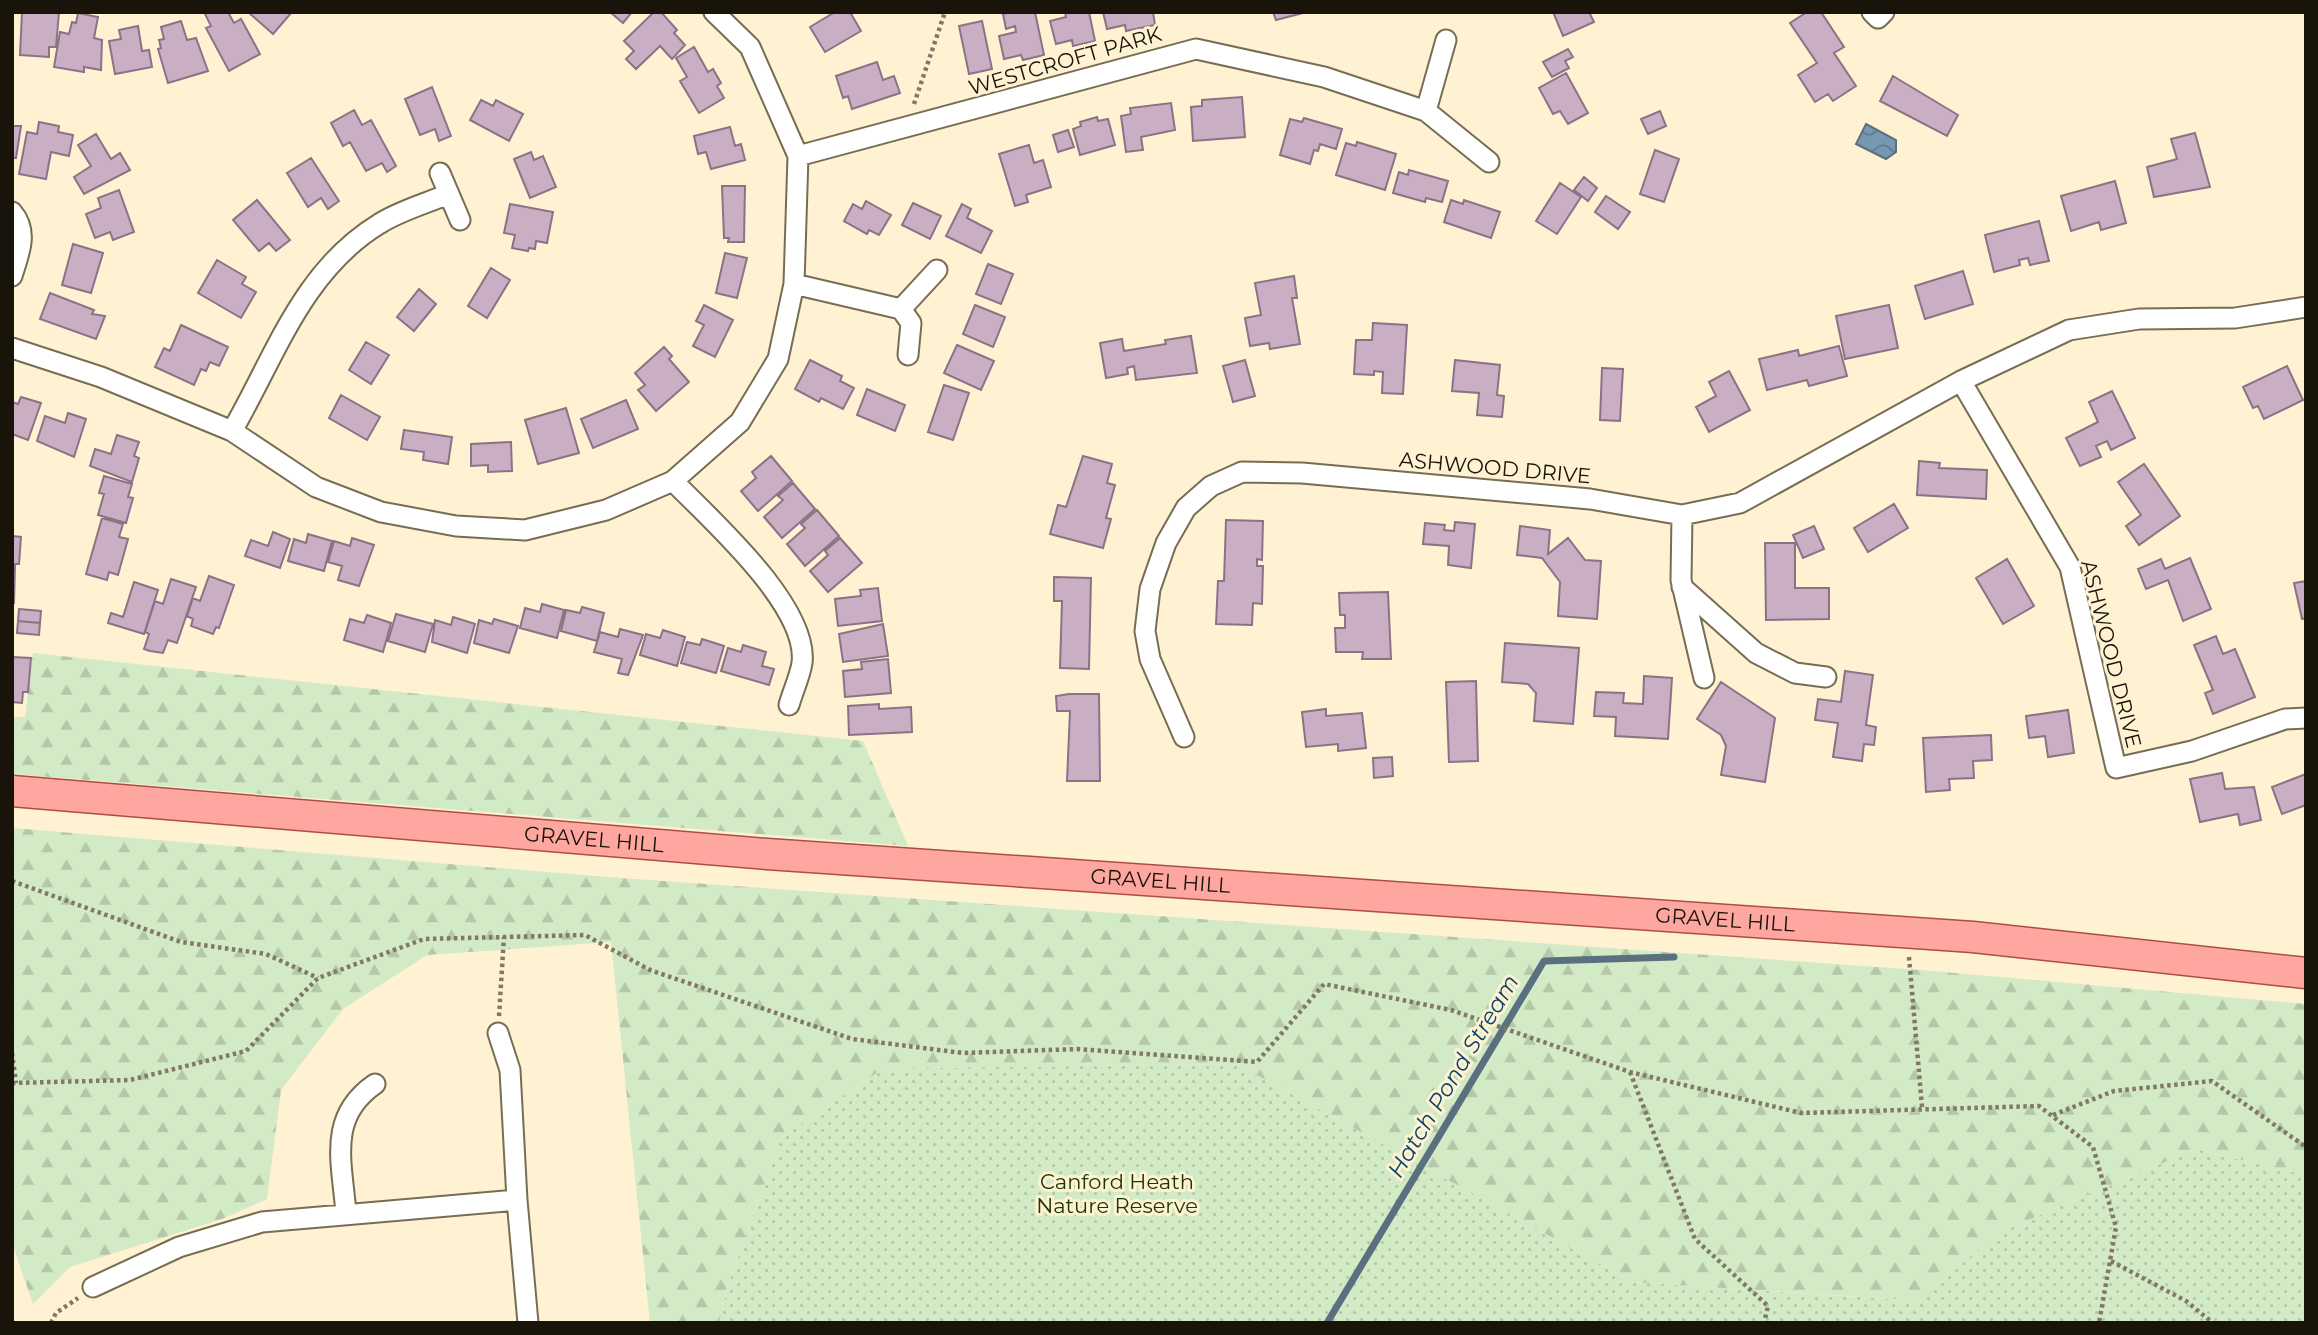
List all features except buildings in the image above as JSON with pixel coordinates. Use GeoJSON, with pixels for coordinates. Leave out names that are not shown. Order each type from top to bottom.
{"type":"FeatureCollection","features":[{"type":"Feature","properties":{"kind":"main road","name":"GRAVEL HILL"},"geometry":{"type":"LineString","coordinates":[[12,791],[767,854],[1908,932],[2306,973]]}},
{"type":"Feature","properties":{"kind":"street"},"geometry":{"type":"LineString","coordinates":[[12,348],[101,377],[232,431],[316,487],[380,512],[456,526],[525,530],[606,510],[673,481],[740,422],[778,359],[794,284],[798,156],[750,47],[714,12]]}},
{"type":"Feature","properties":{"kind":"street"},"geometry":{"type":"LineString","coordinates":[[1872,12],[1878,18],[1884,12]]}},
{"type":"Feature","properties":{"kind":"street"},"geometry":{"type":"LineString","coordinates":[[1426,111],[1446,40]]}},
{"type":"Feature","properties":{"kind":"street","name":"WESTCROFT PARK"},"geometry":{"type":"LineString","coordinates":[[798,156],[1196,49],[1324,77],[1426,111],[1489,162]]}},
{"type":"Feature","properties":{"kind":"street"},"geometry":{"type":"LineString","coordinates":[[440,173],[460,220]]}},
{"type":"Feature","properties":{"kind":"street"},"geometry":{"type":"LineString","coordinates":[[232,431],[282,332],[309,290],[339,256],[379,224],[448,194]]}},
{"type":"Feature","properties":{"kind":"street"},"geometry":{"type":"LineString","coordinates":[[12,212],[22,229],[22,241],[12,276]]}},
{"type":"Feature","properties":{"kind":"street"},"geometry":{"type":"LineString","coordinates":[[901,309],[937,270]]}},
{"type":"Feature","properties":{"kind":"street"},"geometry":{"type":"LineString","coordinates":[[794,284],[901,309],[911,323],[908,355]]}},
{"type":"Feature","properties":{"kind":"street","name":"ASHWOOD DRIVE"},"geometry":{"type":"LineString","coordinates":[[1184,737],[1158,684],[1145,631],[1150,589],[1166,543],[1186,508],[1211,486],[1242,472],[1302,473],[1590,499],[1682,515],[1740,503],[1961,381],[2069,330],[2139,319],[2235,318],[2306,307]]}},
{"type":"Feature","properties":{"kind":"street","name":"ASHWOOD DRIVE"},"geometry":{"type":"LineString","coordinates":[[1961,381],[2070,567],[2116,768],[2192,751],[2285,719],[2306,718]]}},
{"type":"Feature","properties":{"kind":"street"},"geometry":{"type":"LineString","coordinates":[[673,481],[757,569],[794,620],[802,662],[789,705]]}},
{"type":"Feature","properties":{"kind":"street"},"geometry":{"type":"LineString","coordinates":[[1682,515],[1682,587],[1704,678]]}},
{"type":"Feature","properties":{"kind":"street"},"geometry":{"type":"LineString","coordinates":[[1682,587],[1756,653],[1795,674],[1826,677]]}},
{"type":"Feature","properties":{"kind":"street"},"geometry":{"type":"LineString","coordinates":[[498,1033],[510,1070],[517,1200],[528,1323]]}},
{"type":"Feature","properties":{"kind":"street"},"geometry":{"type":"LineString","coordinates":[[346,1213],[340,1141],[348,1108],[357,1096],[375,1084]]}},
{"type":"Feature","properties":{"kind":"street"},"geometry":{"type":"LineString","coordinates":[[93,1287],[178,1247],[250,1226],[346,1213],[517,1200]]}},
{"type":"Feature","properties":{"kind":"path"},"geometry":{"type":"LineString","coordinates":[[906,129],[945,12]]}},
{"type":"Feature","properties":{"kind":"path"},"geometry":{"type":"LineString","coordinates":[[12,881],[181,942],[266,954],[318,978]]}},
{"type":"Feature","properties":{"kind":"path"},"geometry":{"type":"LineString","coordinates":[[1908,932],[1922,1107]]}},
{"type":"Feature","properties":{"kind":"path"},"geometry":{"type":"LineString","coordinates":[[12,1053],[14,1083],[130,1080],[246,1051],[318,978],[424,939],[585,935],[650,970],[852,1039],[963,1053],[1077,1049],[1256,1062],[1324,984],[1451,1010],[1630,1072],[1801,1113],[1922,1107],[2039,1106],[2093,1147],[2116,1227],[2099,1323]]}},
{"type":"Feature","properties":{"kind":"path"},"geometry":{"type":"LineString","coordinates":[[498,1033],[504,937]]}},
{"type":"Feature","properties":{"kind":"path"},"geometry":{"type":"LineString","coordinates":[[1630,1072],[1695,1239],[1768,1306],[1764,1323]]}},
{"type":"Feature","properties":{"kind":"path"},"geometry":{"type":"LineString","coordinates":[[2052,1116],[2114,1091],[2212,1081],[2306,1147]]}},
{"type":"Feature","properties":{"kind":"path"},"geometry":{"type":"LineString","coordinates":[[2111,1261],[2186,1301],[2213,1323]]}},
{"type":"Feature","properties":{"kind":"path"},"geometry":{"type":"LineString","coordinates":[[51,1323],[56,1313],[93,1287]]}},
{"type":"Feature","properties":{"kind":"green space"},"geometry":{"type":"Polygon","coordinates":[[[33,653],[863,741],[908,846],[12,774],[12,717],[25,717],[33,653]]]}},
{"type":"Feature","properties":{"kind":"green space"},"geometry":{"type":"Polygon","coordinates":[[[12,828],[607,877],[1921,970],[2306,1004],[2306,1175],[2196,1149],[1997,1233],[1920,1301],[1633,1282],[1237,1064],[914,1068],[878,1072],[781,1138],[727,1288],[719,1323],[650,1323],[611,942],[427,955],[343,1009],[281,1090],[267,1199],[222,1219],[70,1267],[33,1304],[12,1243],[12,828]]]}},
{"type":"Feature","properties":{"kind":"green space","name":"Canford Heath Nature Reserve"},"geometry":{"type":"Polygon","coordinates":[[[1237,1064],[1633,1282],[1919,1301],[1997,1233],[2196,1149],[2306,1175],[2306,1323],[719,1323],[727,1288],[781,1138],[878,1072],[914,1068],[1237,1064]]]}},
{"type":"Feature","properties":{"kind":"water"},"geometry":{"type":"Polygon","coordinates":[[[1866,124],[1896,140],[1896,152],[1886,159],[1856,144],[1866,124]]]}},
{"type":"Feature","properties":{"kind":"waterway","name":"Hatch Pond Stream"},"geometry":{"type":"LineString","coordinates":[[1327,1323],[1544,961],[1674,957]]}}]}
